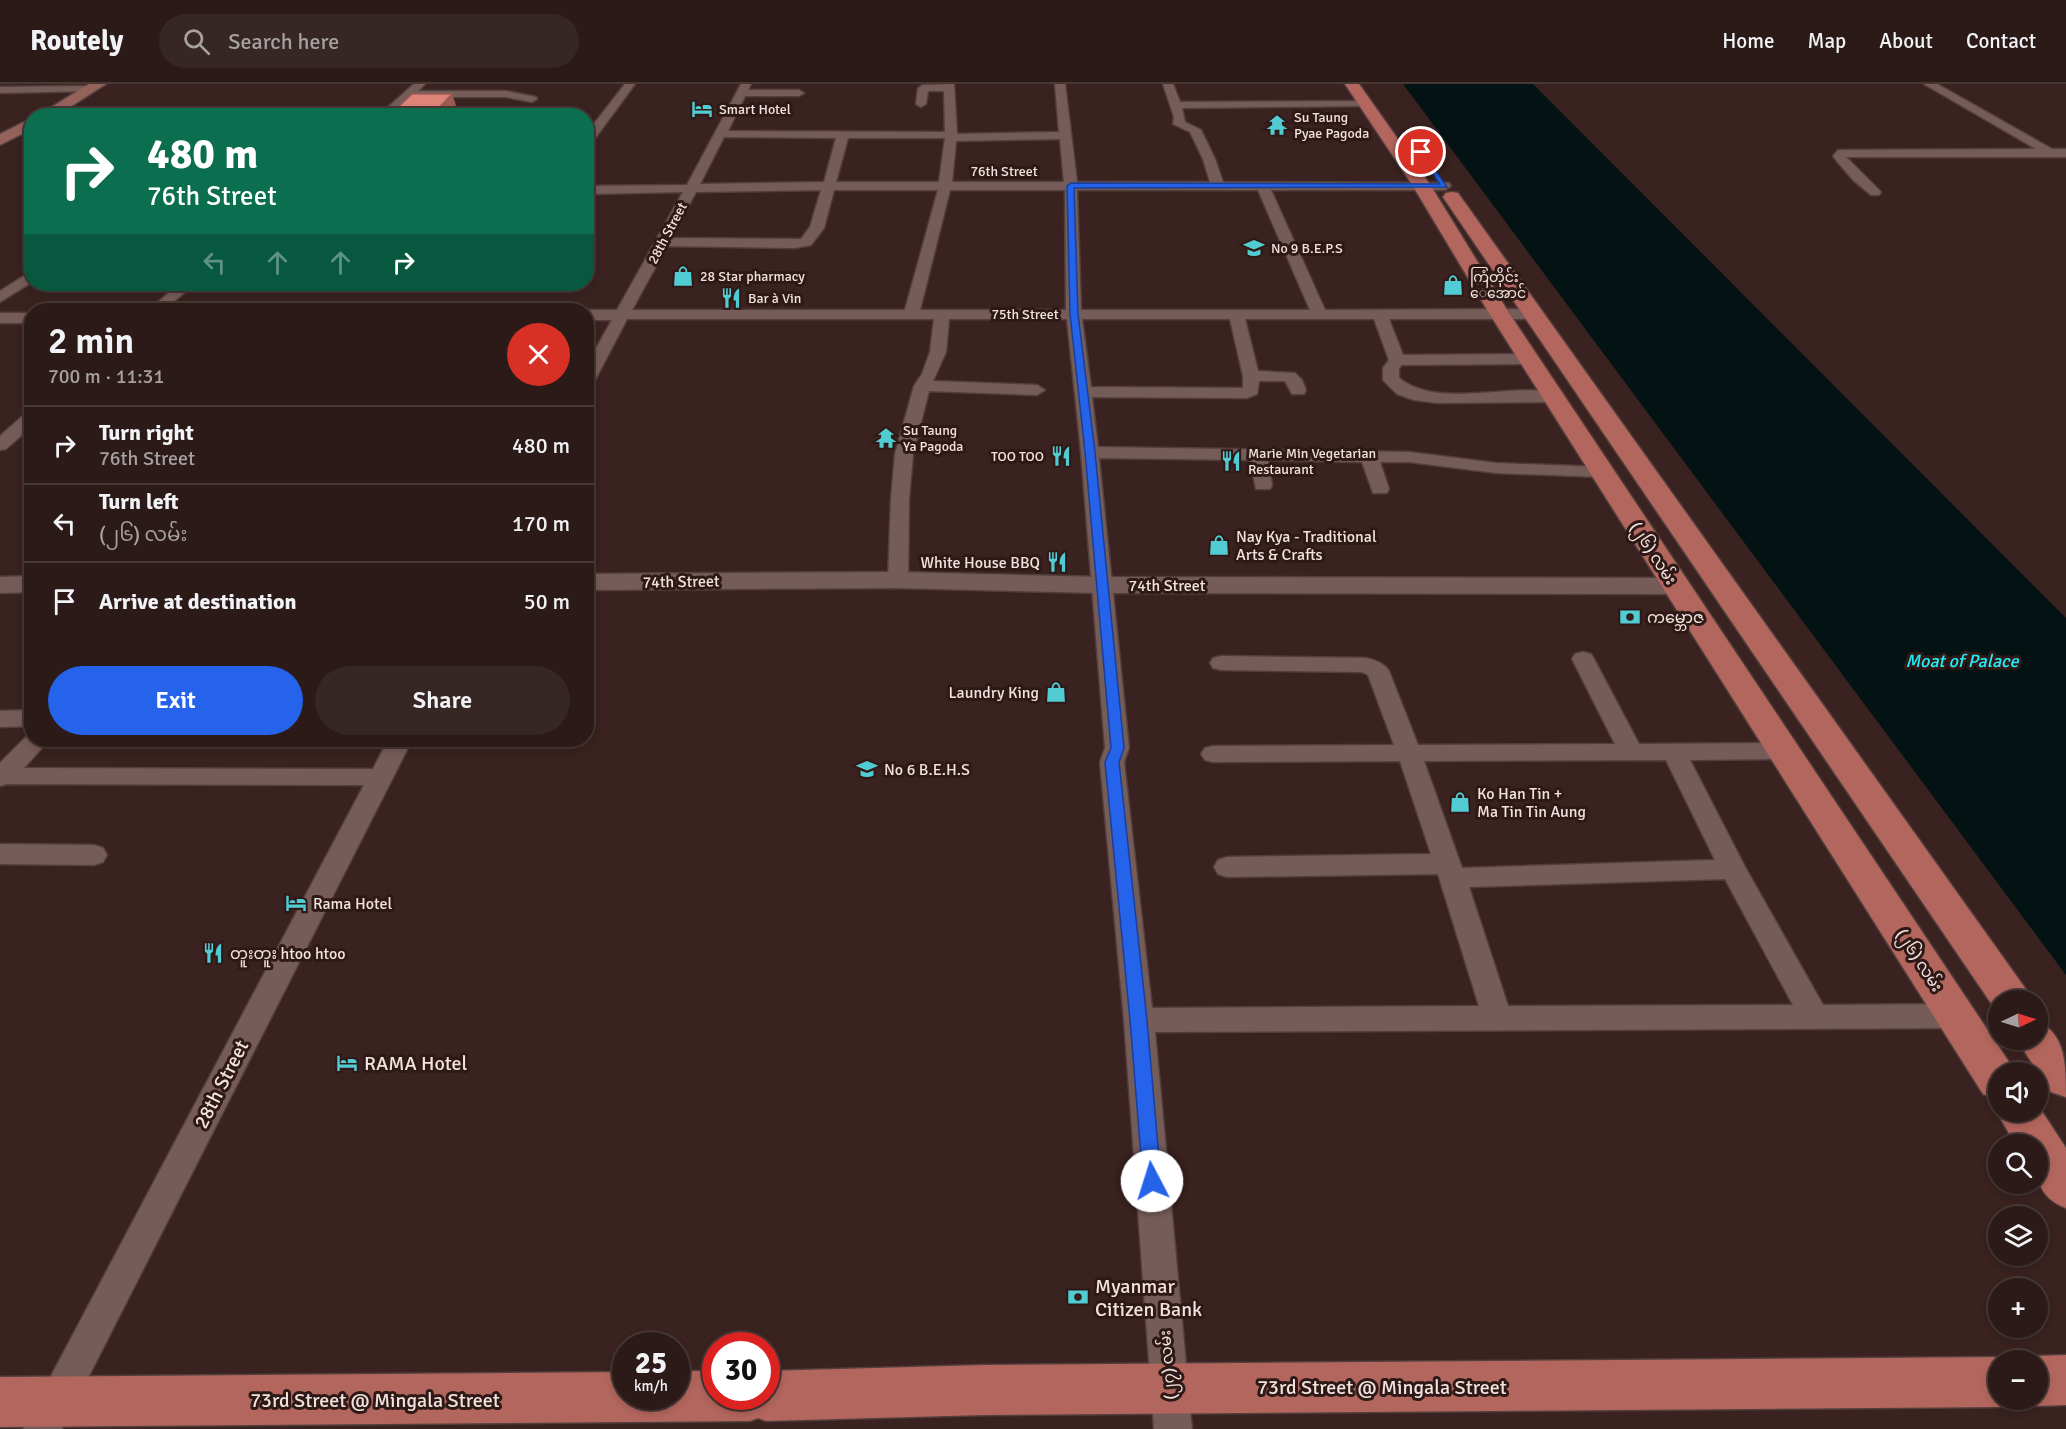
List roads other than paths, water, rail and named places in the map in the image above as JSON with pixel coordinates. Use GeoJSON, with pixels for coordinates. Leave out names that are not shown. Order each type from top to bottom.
{"type":"FeatureCollection","features":[{"type":"Feature","properties":{"kind":"main road"},"geometry":{"type":"LineString","coordinates":[[58,108],[95,87]]}},
{"type":"Feature","properties":{"kind":"main road","name":"(၂၆) လမ်း"},"geometry":{"type":"LineString","coordinates":[[1363,90],[1434,186],[1534,314],[2004,990]]}},
{"type":"Feature","properties":{"kind":"main road"},"geometry":{"type":"LineString","coordinates":[[4,136],[24,127]]}},
{"type":"Feature","properties":{"kind":"main road","name":"(၂၆) လမ်း"},"geometry":{"type":"LineString","coordinates":[[1434,186],[1499,313],[1988,1065]]}},
{"type":"Feature","properties":{"kind":"main road"},"geometry":{"type":"LineString","coordinates":[[2045,1050],[2066,1079]]}},
{"type":"Feature","properties":{"kind":"main road"},"geometry":{"type":"LineString","coordinates":[[2024,1122],[2066,1187]]}},
{"type":"Feature","properties":{"kind":"main road"},"geometry":{"type":"LineString","coordinates":[[2048,1381],[2066,1380]]}},
{"type":"Feature","properties":{"kind":"main road","name":"73rd Street @ Mingala Street"},"geometry":{"type":"LineString","coordinates":[[780,1396],[984,1390],[1171,1409],[1988,1382]]}},
{"type":"Feature","properties":{"kind":"main road","name":"73rd Street @ Mingala Street"},"geometry":{"type":"LineString","coordinates":[[0,1402],[50,1415],[702,1397]]}},
{"type":"Feature","properties":{"kind":"street"},"geometry":{"type":"LineString","coordinates":[[392,108],[420,84]]}},
{"type":"Feature","properties":{"kind":"street"},"geometry":{"type":"LineString","coordinates":[[514,95],[526,84]]}},
{"type":"Feature","properties":{"kind":"street"},"geometry":{"type":"LineString","coordinates":[[594,132],[630,84]]}},
{"type":"Feature","properties":{"kind":"street","name":"(၂၇) လမ်း"},"geometry":{"type":"LineString","coordinates":[[1060,84],[1071,186],[1074,314],[1090,452],[1117,748],[1112,762],[1138,1020],[1171,1409]]}},
{"type":"Feature","properties":{"kind":"street"},"geometry":{"type":"LineString","coordinates":[[1167,84],[1180,117],[1179,124],[1195,130],[1209,159],[1218,187]]}},
{"type":"Feature","properties":{"kind":"street"},"geometry":{"type":"LineString","coordinates":[[1929,84],[2060,157]]}},
{"type":"Feature","properties":{"kind":"street"},"geometry":{"type":"LineString","coordinates":[[911,314],[945,186],[950,137],[949,86],[923,88],[921,104]]}},
{"type":"Feature","properties":{"kind":"street"},"geometry":{"type":"LineString","coordinates":[[0,90],[95,87]]}},
{"type":"Feature","properties":{"kind":"street"},"geometry":{"type":"LineString","coordinates":[[744,89],[799,93]]}},
{"type":"Feature","properties":{"kind":"street","name":"28th Street"},"geometry":{"type":"LineString","coordinates":[[594,367],[690,188],[722,134],[744,89]]}},
{"type":"Feature","properties":{"kind":"street"},"geometry":{"type":"LineString","coordinates":[[1176,105],[1284,100],[1363,90]]}},
{"type":"Feature","properties":{"kind":"street"},"geometry":{"type":"LineString","coordinates":[[408,94],[514,95],[532,99]]}},
{"type":"Feature","properties":{"kind":"street"},"geometry":{"type":"LineString","coordinates":[[722,134],[950,137],[1064,135]]}},
{"type":"Feature","properties":{"kind":"street"},"geometry":{"type":"LineString","coordinates":[[662,242],[795,244],[806,242],[817,228],[843,135]]}},
{"type":"Feature","properties":{"kind":"street"},"geometry":{"type":"LineString","coordinates":[[1875,192],[1857,177],[1839,156],[1842,153],[2060,157]]}},
{"type":"Feature","properties":{"kind":"street","name":"76th Street"},"geometry":{"type":"LineString","coordinates":[[594,190],[828,186],[1434,186]]}},
{"type":"Feature","properties":{"kind":"street"},"geometry":{"type":"LineString","coordinates":[[1263,187],[1319,313]]}},
{"type":"Feature","properties":{"kind":"street"},"geometry":{"type":"LineString","coordinates":[[0,298],[24,281]]}},
{"type":"Feature","properties":{"kind":"street"},"geometry":{"type":"LineString","coordinates":[[165,303],[179,291]]}},
{"type":"Feature","properties":{"kind":"street"},"geometry":{"type":"LineString","coordinates":[[1379,313],[1389,334],[1397,360]]}},
{"type":"Feature","properties":{"kind":"street"},"geometry":{"type":"LineString","coordinates":[[898,580],[900,499],[904,454],[922,386],[930,374],[938,352],[942,314]]}},
{"type":"Feature","properties":{"kind":"street"},"geometry":{"type":"LineString","coordinates":[[1083,392],[1247,393],[1251,390],[1251,376],[1236,314]]}},
{"type":"Feature","properties":{"kind":"street","name":"75th Street"},"geometry":{"type":"LineString","coordinates":[[594,315],[1534,314]]}},
{"type":"Feature","properties":{"kind":"street"},"geometry":{"type":"LineString","coordinates":[[0,318],[24,318]]}},
{"type":"Feature","properties":{"kind":"street"},"geometry":{"type":"LineString","coordinates":[[1397,360],[1528,359]]}},
{"type":"Feature","properties":{"kind":"street"},"geometry":{"type":"LineString","coordinates":[[1397,360],[1391,368],[1391,380],[1403,390],[1414,395],[1438,398],[1553,397]]}},
{"type":"Feature","properties":{"kind":"street"},"geometry":{"type":"LineString","coordinates":[[1251,376],[1289,376],[1294,380],[1298,390]]}},
{"type":"Feature","properties":{"kind":"street"},"geometry":{"type":"LineString","coordinates":[[922,386],[1037,390]]}},
{"type":"Feature","properties":{"kind":"street"},"geometry":{"type":"LineString","coordinates":[[0,445],[24,424]]}},
{"type":"Feature","properties":{"kind":"street"},"geometry":{"type":"LineString","coordinates":[[1090,452],[1409,457],[1496,468],[1602,472]]}},
{"type":"Feature","properties":{"kind":"street"},"geometry":{"type":"LineString","coordinates":[[1257,455],[1263,485]]}},
{"type":"Feature","properties":{"kind":"street"},"geometry":{"type":"LineString","coordinates":[[1369,456],[1380,489]]}},
{"type":"Feature","properties":{"kind":"street","name":"74th Street"},"geometry":{"type":"LineString","coordinates":[[594,582],[898,580],[1101,585],[1676,586]]}},
{"type":"Feature","properties":{"kind":"street"},"geometry":{"type":"LineString","coordinates":[[0,585],[24,584]]}},
{"type":"Feature","properties":{"kind":"street"},"geometry":{"type":"LineString","coordinates":[[1583,659],[1630,750]]}},
{"type":"Feature","properties":{"kind":"street"},"geometry":{"type":"LineString","coordinates":[[1221,663],[1366,665],[1378,671],[1451,871],[1497,1018]]}},
{"type":"Feature","properties":{"kind":"street"},"geometry":{"type":"LineString","coordinates":[[0,718],[24,718]]}},
{"type":"Feature","properties":{"kind":"street"},"geometry":{"type":"LineString","coordinates":[[1,777],[30,747]]}},
{"type":"Feature","properties":{"kind":"street","name":"28th Street"},"geometry":{"type":"LineString","coordinates":[[50,1415],[396,747]]}},
{"type":"Feature","properties":{"kind":"street"},"geometry":{"type":"LineString","coordinates":[[1214,754],[1630,750],[1784,751]]}},
{"type":"Feature","properties":{"kind":"street"},"geometry":{"type":"LineString","coordinates":[[1673,750],[1733,869],[1815,1017]]}},
{"type":"Feature","properties":{"kind":"street"},"geometry":{"type":"LineString","coordinates":[[1,777],[380,777]]}},
{"type":"Feature","properties":{"kind":"street"},"geometry":{"type":"LineString","coordinates":[[0,854],[94,855]]}},
{"type":"Feature","properties":{"kind":"street"},"geometry":{"type":"LineString","coordinates":[[1227,867],[1451,871],[1733,869]]}},
{"type":"Feature","properties":{"kind":"street"},"geometry":{"type":"LineString","coordinates":[[1138,1020],[1957,1016]]}},
{"type":"Feature","properties":{"kind":"water","name":"Moat of Palace"},"geometry":{"type":"Polygon","coordinates":[[[1403,84],[1533,84],[2066,618],[2066,975],[1403,84]]]}},
{"type":"Feature","properties":{"kind":"place","name":"Smart Hotel"},"geometry":{"type":"Point","coordinates":[702,109]}},
{"type":"Feature","properties":{"kind":"place","name":"Su Taung Pyae Pagoda"},"geometry":{"type":"Point","coordinates":[1277,125]}},
{"type":"Feature","properties":{"kind":"place","name":"No 9 B.E.P.S"},"geometry":{"type":"Point","coordinates":[1254,248]}},
{"type":"Feature","properties":{"kind":"place","name":"28 Star pharmacy"},"geometry":{"type":"Point","coordinates":[683,276]}},
{"type":"Feature","properties":{"kind":"place","name":"ကြံတိုင်း‌ ‌ေအောင်"},"geometry":{"type":"Point","coordinates":[1453,285]}},
{"type":"Feature","properties":{"kind":"place","name":"Bar à Vin"},"geometry":{"type":"Point","coordinates":[731,298]}},
{"type":"Feature","properties":{"kind":"place","name":"Su Taung Ya Pagoda"},"geometry":{"type":"Point","coordinates":[886,438]}},
{"type":"Feature","properties":{"kind":"place","name":"TOO TOO"},"geometry":{"type":"Point","coordinates":[1061,456]}},
{"type":"Feature","properties":{"kind":"place","name":"Marie Min Vegetarian Restaurant"},"geometry":{"type":"Point","coordinates":[1231,461]}},
{"type":"Feature","properties":{"kind":"place","name":"Nay Kya - Traditional Arts & Crafts"},"geometry":{"type":"Point","coordinates":[1219,545]}},
{"type":"Feature","properties":{"kind":"place","name":"White House BBQ"},"geometry":{"type":"Point","coordinates":[1057,562]}},
{"type":"Feature","properties":{"kind":"place","name":"ကမ္ဘောဇ"},"geometry":{"type":"Point","coordinates":[1630,617]}},
{"type":"Feature","properties":{"kind":"place","name":"Laundry King"},"geometry":{"type":"Point","coordinates":[1056,692]}},
{"type":"Feature","properties":{"kind":"place","name":"No 6 B.E.H.S"},"geometry":{"type":"Point","coordinates":[867,769]}},
{"type":"Feature","properties":{"kind":"place","name":"Ko Han Tin + Ma Tin Tin Aung"},"geometry":{"type":"Point","coordinates":[1460,802]}},
{"type":"Feature","properties":{"kind":"place","name":"Rama Hotel"},"geometry":{"type":"Point","coordinates":[296,903]}},
{"type":"Feature","properties":{"kind":"place","name":"တူးတူး htoo htoo"},"geometry":{"type":"Point","coordinates":[213,953]}},
{"type":"Feature","properties":{"kind":"place","name":"RAMA Hotel"},"geometry":{"type":"Point","coordinates":[347,1063]}},
{"type":"Feature","properties":{"kind":"place","name":"Myanmar Citizen Bank"},"geometry":{"type":"Point","coordinates":[1078,1297]}}]}
